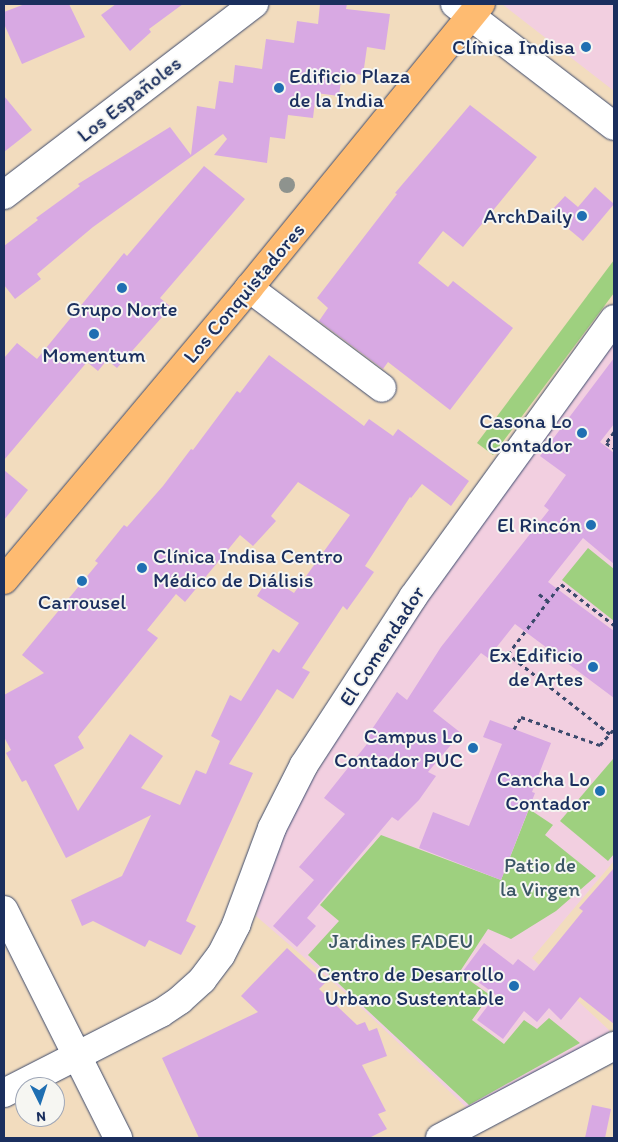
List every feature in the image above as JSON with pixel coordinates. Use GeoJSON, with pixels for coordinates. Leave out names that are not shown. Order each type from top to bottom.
{"type":"FeatureCollection","features":[{"type":"Feature","properties":{"kind":"main road","name":"Los Conquistadores"},"geometry":{"type":"LineString","coordinates":[[4,580],[249,288],[469,8]]}},
{"type":"Feature","properties":{"kind":"street","name":"Los Españoles"},"geometry":{"type":"LineString","coordinates":[[4,194],[254,4]]}},
{"type":"Feature","properties":{"kind":"street"},"geometry":{"type":"LineString","coordinates":[[469,8],[614,126]]}},
{"type":"Feature","properties":{"kind":"street"},"geometry":{"type":"LineString","coordinates":[[249,288],[382,388]]}},
{"type":"Feature","properties":{"kind":"street","name":"El Comendador"},"geometry":{"type":"LineString","coordinates":[[4,1094],[161,1013],[180,1000],[202,980],[221,955],[246,902],[272,828],[304,765],[413,597],[614,319]]}},
{"type":"Feature","properties":{"kind":"street"},"geometry":{"type":"LineString","coordinates":[[4,910],[118,1138]]}},
{"type":"Feature","properties":{"kind":"street"},"geometry":{"type":"LineString","coordinates":[[440,1138],[614,1046]]}},
{"type":"Feature","properties":{"kind":"path"},"geometry":{"type":"LineString","coordinates":[[614,432],[606,443],[614,448]]}},
{"type":"Feature","properties":{"kind":"path"},"geometry":{"type":"LineString","coordinates":[[610,734],[508,654],[561,584],[614,626]]}},
{"type":"Feature","properties":{"kind":"path"},"geometry":{"type":"LineString","coordinates":[[539,594],[548,601]]}},
{"type":"Feature","properties":{"kind":"path"},"geometry":{"type":"LineString","coordinates":[[514,729],[521,717],[600,745],[614,729]]}},
{"type":"Feature","properties":{"kind":"shaded area","name":"Clínica Indisa"},"geometry":{"type":"Polygon","coordinates":[[[502,4],[614,4],[614,91],[502,4]]]}},
{"type":"Feature","properties":{"kind":"shaded area","name":"Campus Lo Contador PUC"},"geometry":{"type":"Polygon","coordinates":[[[614,343],[614,861],[532,958],[610,1031],[543,1071],[469,1110],[349,996],[256,916],[267,874],[288,820],[345,726],[391,654],[499,499],[614,343]]]}},
{"type":"Feature","properties":{"kind":"green space"},"geometry":{"type":"Polygon","coordinates":[[[614,260],[614,293],[493,455],[477,443],[614,260]]]}},
{"type":"Feature","properties":{"kind":"green space"},"geometry":{"type":"Polygon","coordinates":[[[588,548],[614,569],[614,621],[562,580],[588,548]]]}},
{"type":"Feature","properties":{"kind":"green space","name":"Cancha Lo Contador"},"geometry":{"type":"Polygon","coordinates":[[[613,759],[614,854],[608,861],[560,821],[613,759]]]}},
{"type":"Feature","properties":{"kind":"green space","name":"Jardines FADEU"},"geometry":{"type":"Polygon","coordinates":[[[529,809],[553,825],[545,835],[596,876],[556,911],[511,939],[488,929],[459,973],[490,995],[472,1020],[504,1044],[524,1020],[537,1029],[549,1018],[580,1043],[469,1105],[308,955],[339,921],[320,905],[381,835],[501,880],[529,809]]]}},
{"type":"Feature","properties":{"kind":"building"},"geometry":{"type":"Polygon","coordinates":[[[25,4],[69,4],[85,37],[22,64],[4,24],[4,12],[25,4]]]}},
{"type":"Feature","properties":{"kind":"building"},"geometry":{"type":"Polygon","coordinates":[[[116,4],[183,4],[149,29],[151,32],[130,51],[101,15],[116,4]]]}},
{"type":"Feature","properties":{"kind":"building"},"geometry":{"type":"Polygon","coordinates":[[[320,4],[347,4],[346,9],[390,14],[385,50],[367,47],[363,75],[342,72],[339,96],[316,93],[313,118],[288,115],[285,139],[270,137],[267,163],[214,155],[227,139],[223,134],[93,227],[37,274],[41,279],[15,299],[4,285],[4,246],[38,220],[36,218],[80,186],[78,184],[170,127],[191,155],[197,106],[215,109],[219,81],[233,83],[235,65],[262,69],[266,39],[294,43],[297,21],[318,24],[320,4]]]}},
{"type":"Feature","properties":{"kind":"building"},"geometry":{"type":"Polygon","coordinates":[[[4,96],[32,130],[4,152],[4,96]]]}},
{"type":"Feature","properties":{"kind":"building"},"geometry":{"type":"Polygon","coordinates":[[[470,105],[537,157],[463,247],[443,231],[418,263],[448,287],[453,281],[513,328],[450,410],[388,362],[383,369],[319,321],[328,308],[317,298],[397,194],[395,193],[470,105]]]}},
{"type":"Feature","properties":{"kind":"building"},"geometry":{"type":"Polygon","coordinates":[[[204,166],[245,199],[160,298],[171,307],[117,368],[107,360],[98,371],[87,362],[4,460],[4,358],[17,343],[37,359],[124,253],[127,256],[204,166]]]}},
{"type":"Feature","properties":{"kind":"building","name":"ArchDaily"},"geometry":{"type":"Polygon","coordinates":[[[595,187],[614,204],[583,241],[565,226],[568,222],[552,210],[565,196],[578,207],[595,187]]]}},
{"type":"Feature","properties":{"kind":"building"},"geometry":{"type":"Polygon","coordinates":[[[269,355],[364,426],[369,419],[393,436],[398,429],[469,481],[451,506],[422,484],[410,497],[365,566],[374,572],[347,610],[343,606],[302,668],[310,672],[293,699],[277,689],[229,764],[253,773],[186,921],[196,926],[181,955],[149,940],[145,947],[93,921],[82,926],[71,900],[122,876],[151,815],[66,858],[26,780],[22,782],[6,753],[11,750],[4,737],[4,695],[44,673],[22,655],[98,563],[95,561],[124,525],[127,527],[163,486],[191,449],[193,450],[237,391],[240,393],[269,355]],[[298,482],[271,516],[276,521],[253,546],[240,535],[185,602],[176,594],[147,630],[158,638],[78,737],[84,748],[54,765],[78,811],[130,734],[163,756],[141,788],[180,805],[196,770],[206,774],[220,741],[211,736],[230,695],[241,701],[273,649],[279,653],[299,623],[257,596],[269,577],[294,593],[350,515],[298,482]]]}},
{"type":"Feature","properties":{"kind":"building"},"geometry":{"type":"Polygon","coordinates":[[[614,358],[614,424],[600,442],[614,453],[614,564],[583,538],[548,582],[614,631],[614,698],[515,624],[488,658],[481,653],[433,711],[461,733],[428,772],[436,776],[419,800],[398,821],[392,817],[307,918],[316,926],[297,947],[273,926],[314,880],[299,867],[345,814],[324,798],[367,744],[364,741],[397,692],[407,700],[441,647],[549,510],[544,506],[566,475],[540,456],[614,358]]]}},
{"type":"Feature","properties":{"kind":"building"},"geometry":{"type":"Polygon","coordinates":[[[4,470],[28,490],[4,520],[4,470]]]}},
{"type":"Feature","properties":{"kind":"building"},"geometry":{"type":"Polygon","coordinates":[[[490,720],[551,743],[532,792],[535,793],[501,880],[419,848],[433,812],[469,826],[502,744],[483,737],[490,720]]]}},
{"type":"Feature","properties":{"kind":"building"},"geometry":{"type":"Polygon","coordinates":[[[614,868],[614,1024],[580,997],[561,1020],[549,1008],[537,1022],[524,1011],[503,1039],[477,1020],[496,995],[463,971],[484,943],[513,965],[518,959],[534,971],[583,911],[579,908],[614,868]]]}},
{"type":"Feature","properties":{"kind":"building"},"geometry":{"type":"Polygon","coordinates":[[[287,948],[325,983],[319,989],[357,1025],[365,1022],[369,1031],[377,1028],[387,1056],[362,1065],[386,1111],[378,1114],[387,1129],[369,1138],[199,1138],[162,1058],[258,1012],[241,996],[287,948]]]}},
{"type":"Feature","properties":{"kind":"building"},"geometry":{"type":"Polygon","coordinates":[[[592,1105],[611,1109],[605,1138],[585,1138],[592,1105]]]}},
{"type":"Feature","properties":{"kind":"place","name":"Clínica Indisa"},"geometry":{"type":"Point","coordinates":[586,47]}},
{"type":"Feature","properties":{"kind":"place","name":"Edificio Plaza de la India"},"geometry":{"type":"Point","coordinates":[279,88]}},
{"type":"Feature","properties":{"kind":"place","name":"ArchDaily"},"geometry":{"type":"Point","coordinates":[582,216]}},
{"type":"Feature","properties":{"kind":"place","name":"Grupo Norte"},"geometry":{"type":"Point","coordinates":[122,288]}},
{"type":"Feature","properties":{"kind":"place","name":"Momentum"},"geometry":{"type":"Point","coordinates":[94,334]}},
{"type":"Feature","properties":{"kind":"place","name":"Casona Lo Contador"},"geometry":{"type":"Point","coordinates":[582,433]}},
{"type":"Feature","properties":{"kind":"place","name":"El Rincón"},"geometry":{"type":"Point","coordinates":[591,525]}},
{"type":"Feature","properties":{"kind":"place","name":"Clínica Indisa Centro Médico de Diálisis"},"geometry":{"type":"Point","coordinates":[142,568]}},
{"type":"Feature","properties":{"kind":"place","name":"Carrousel"},"geometry":{"type":"Point","coordinates":[82,581]}},
{"type":"Feature","properties":{"kind":"place","name":"Ex Edificio de Artes"},"geometry":{"type":"Point","coordinates":[593,667]}},
{"type":"Feature","properties":{"kind":"place","name":"Campus Lo Contador PUC"},"geometry":{"type":"Point","coordinates":[473,748]}},
{"type":"Feature","properties":{"kind":"place","name":"Cancha Lo Contador"},"geometry":{"type":"Point","coordinates":[600,791]}},
{"type":"Feature","properties":{"kind":"place","name":"Centro de Desarrollo Urbano Sustentable"},"geometry":{"type":"Point","coordinates":[514,986]}},
{"type":"Feature","properties":{"kind":"park label","name":"Patio de la Virgen"},"geometry":{"type":"Point","coordinates":[540,877]}}]}
